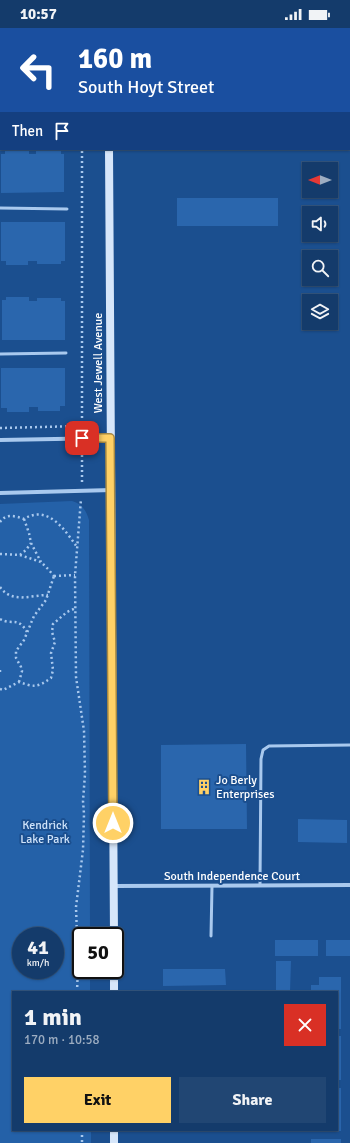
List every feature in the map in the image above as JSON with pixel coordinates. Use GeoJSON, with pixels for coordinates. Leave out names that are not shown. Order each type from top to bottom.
{"type":"FeatureCollection","features":[{"type":"Feature","properties":{"kind":"main road","name":"West Jewell Avenue"},"geometry":{"type":"LineString","coordinates":[[108,150],[110,438],[112,490],[114,927]]}},
{"type":"Feature","properties":{"kind":"main road"},"geometry":{"type":"LineString","coordinates":[[114,979],[114,991]]}},
{"type":"Feature","properties":{"kind":"main road"},"geometry":{"type":"LineString","coordinates":[[114,1131],[114,1143]]}},
{"type":"Feature","properties":{"kind":"street"},"geometry":{"type":"LineString","coordinates":[[0,440],[110,438]]}},
{"type":"Feature","properties":{"kind":"street"},"geometry":{"type":"LineString","coordinates":[[0,493],[112,490]]}},
{"type":"Feature","properties":{"kind":"street","name":"South Independence Court"},"geometry":{"type":"LineString","coordinates":[[113,886],[350,885]]}},
{"type":"Feature","properties":{"kind":"lane"},"geometry":{"type":"LineString","coordinates":[[0,208],[67,209]]}},
{"type":"Feature","properties":{"kind":"lane"},"geometry":{"type":"LineString","coordinates":[[0,354],[66,353]]}},
{"type":"Feature","properties":{"kind":"lane"},"geometry":{"type":"LineString","coordinates":[[260,885],[261,759],[263,750],[270,746],[350,745]]}},
{"type":"Feature","properties":{"kind":"lane"},"geometry":{"type":"LineString","coordinates":[[211,936],[212,886]]}},
{"type":"Feature","properties":{"kind":"path"},"geometry":{"type":"LineString","coordinates":[[0,428],[82,426],[82,150]]}},
{"type":"Feature","properties":{"kind":"path"},"geometry":{"type":"LineString","coordinates":[[82,453],[82,476]]}},
{"type":"Feature","properties":{"kind":"path"},"geometry":{"type":"LineString","coordinates":[[78,927],[76,907],[83,850],[85,767],[84,731],[76,676],[75,575],[81,510]]}},
{"type":"Feature","properties":{"kind":"path"},"geometry":{"type":"LineString","coordinates":[[0,522],[2,519],[12,516],[24,519],[30,515],[42,514],[61,525],[78,548]]}},
{"type":"Feature","properties":{"kind":"path"},"geometry":{"type":"LineString","coordinates":[[24,519],[29,533],[30,543],[41,562],[54,576]]}},
{"type":"Feature","properties":{"kind":"path"},"geometry":{"type":"LineString","coordinates":[[20,555],[26,550],[30,543]]}},
{"type":"Feature","properties":{"kind":"path"},"geometry":{"type":"LineString","coordinates":[[0,554],[20,555],[41,562]]}},
{"type":"Feature","properties":{"kind":"path"},"geometry":{"type":"LineString","coordinates":[[54,576],[75,575]]}},
{"type":"Feature","properties":{"kind":"path"},"geometry":{"type":"LineString","coordinates":[[19,682],[22,667],[16,658],[16,651],[34,616],[46,600],[54,576]]}},
{"type":"Feature","properties":{"kind":"path"},"geometry":{"type":"LineString","coordinates":[[0,587],[6,593],[18,598],[48,595]]}},
{"type":"Feature","properties":{"kind":"path"},"geometry":{"type":"LineString","coordinates":[[0,689],[3,690],[19,682],[32,687],[38,686],[51,678],[53,670],[50,653],[54,642],[52,632],[53,624],[67,612],[76,608]]}},
{"type":"Feature","properties":{"kind":"path"},"geometry":{"type":"LineString","coordinates":[[0,619],[6,622],[17,622],[24,626],[27,632]]}},
{"type":"Feature","properties":{"kind":"path"},"geometry":{"type":"LineString","coordinates":[[77,991],[78,979]]}},
{"type":"Feature","properties":{"kind":"path"},"geometry":{"type":"LineString","coordinates":[[82,1131],[82,1143]]}},
{"type":"Feature","properties":{"kind":"green space","name":"Kendrick Lake Park"},"geometry":{"type":"Polygon","coordinates":[[[72,501],[83,508],[89,520],[90,927],[72,927],[72,979],[90,979],[90,991],[12,991],[12,1131],[91,1131],[91,1143],[0,1143],[0,504],[72,501]]]}},
{"type":"Feature","properties":{"kind":"building"},"geometry":{"type":"Polygon","coordinates":[[[5,150],[29,150],[29,154],[36,154],[36,151],[61,151],[61,154],[64,154],[64,192],[1,193],[1,154],[5,154],[5,150]]]}},
{"type":"Feature","properties":{"kind":"building"},"geometry":{"type":"Polygon","coordinates":[[[177,198],[278,198],[278,226],[177,226],[177,198]]]}},
{"type":"Feature","properties":{"kind":"building"},"geometry":{"type":"Polygon","coordinates":[[[1,222],[65,222],[65,261],[61,261],[61,264],[37,264],[37,261],[28,261],[28,265],[6,265],[6,261],[1,261],[1,222]]]}},
{"type":"Feature","properties":{"kind":"building"},"geometry":{"type":"Polygon","coordinates":[[[6,297],[29,297],[29,301],[37,301],[37,298],[61,298],[61,301],[65,301],[65,340],[2,340],[2,300],[6,300],[6,297]]]}},
{"type":"Feature","properties":{"kind":"building"},"geometry":{"type":"Polygon","coordinates":[[[1,368],[65,368],[65,406],[60,406],[60,411],[38,411],[38,407],[29,407],[29,412],[7,412],[7,408],[1,408],[1,368]]]}},
{"type":"Feature","properties":{"kind":"building","name":"Jo Berly Enterprises"},"geometry":{"type":"Polygon","coordinates":[[[246,744],[247,829],[161,829],[161,745],[246,744]]]}},
{"type":"Feature","properties":{"kind":"building"},"geometry":{"type":"Polygon","coordinates":[[[298,819],[347,820],[347,843],[298,842],[298,819]]]}},
{"type":"Feature","properties":{"kind":"building"},"geometry":{"type":"Polygon","coordinates":[[[275,940],[318,940],[318,956],[275,956],[275,940]]]}},
{"type":"Feature","properties":{"kind":"building"},"geometry":{"type":"Polygon","coordinates":[[[326,940],[350,940],[350,956],[326,956],[326,940]]]}},
{"type":"Feature","properties":{"kind":"building"},"geometry":{"type":"Polygon","coordinates":[[[276,961],[291,961],[290,991],[276,991],[276,961]]]}},
{"type":"Feature","properties":{"kind":"building"},"geometry":{"type":"Polygon","coordinates":[[[163,969],[225,969],[226,985],[163,986],[163,969]]]}},
{"type":"Feature","properties":{"kind":"building"},"geometry":{"type":"Polygon","coordinates":[[[319,977],[341,977],[341,1029],[338,1029],[338,991],[311,991],[311,985],[319,985],[319,977]]]}},
{"type":"Feature","properties":{"kind":"building"},"geometry":{"type":"Polygon","coordinates":[[[338,1036],[341,1036],[341,1080],[338,1080],[338,1036]]]}},
{"type":"Feature","properties":{"kind":"building"},"geometry":{"type":"Polygon","coordinates":[[[338,1088],[341,1088],[341,1131],[338,1131],[338,1088]]]}},
{"type":"Feature","properties":{"kind":"building"},"geometry":{"type":"Polygon","coordinates":[[[166,1131],[181,1131],[181,1132],[166,1131]]]}},
{"type":"Feature","properties":{"kind":"building"},"geometry":{"type":"Polygon","coordinates":[[[311,1139],[341,1139],[341,1143],[311,1143],[311,1139]]]}},
{"type":"Feature","properties":{"kind":"place","name":"Jo Berly Enterprises"},"geometry":{"type":"Point","coordinates":[204,787]}},
{"type":"Feature","properties":{"kind":"route"},"geometry":{"type":"LineString","coordinates":[[82,438],[110,438],[112,490],[113,823]]}}]}
